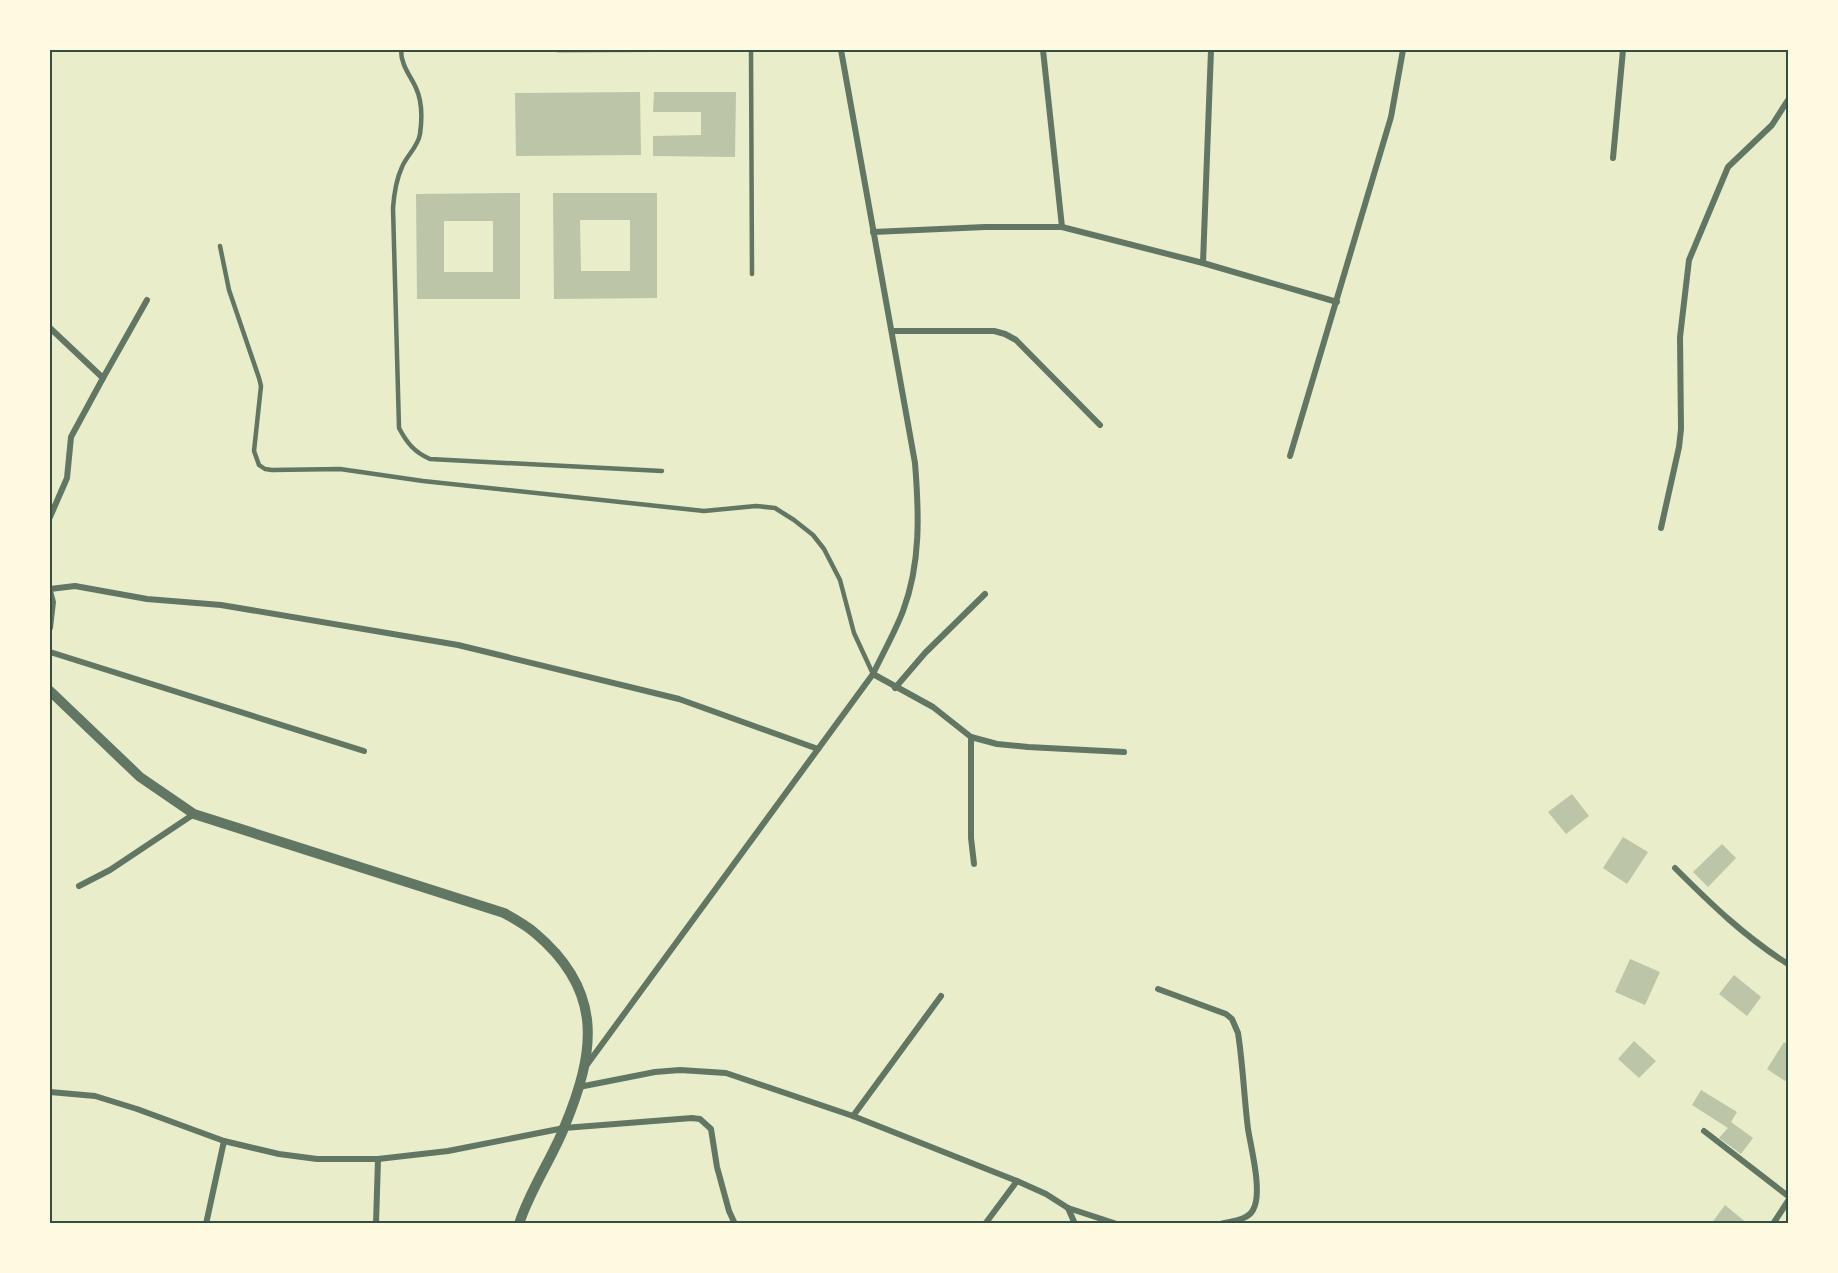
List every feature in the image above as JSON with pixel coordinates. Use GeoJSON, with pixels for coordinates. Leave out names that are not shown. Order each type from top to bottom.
{"type":"FeatureCollection","features":[{"type":"Feature","properties":{"kind":"street"},"geometry":{"type":"LineString","coordinates":[[585,1067],[873,674],[903,610],[911,582],[919,522],[915,463],[841,50]]}},
{"type":"Feature","properties":{"kind":"street"},"geometry":{"type":"LineString","coordinates":[[1043,50],[1062,227]]}},
{"type":"Feature","properties":{"kind":"street"},"geometry":{"type":"LineString","coordinates":[[1203,263],[1211,50]]}},
{"type":"Feature","properties":{"kind":"street"},"geometry":{"type":"LineString","coordinates":[[1290,456],[1391,117],[1403,50]]}},
{"type":"Feature","properties":{"kind":"street"},"geometry":{"type":"LineString","coordinates":[[1613,158],[1623,50]]}},
{"type":"Feature","properties":{"kind":"street"},"geometry":{"type":"LineString","coordinates":[[1660,528],[1680,438],[1680,337],[1689,260],[1728,167],[1772,125],[1788,100]]}},
{"type":"Feature","properties":{"kind":"street"},"geometry":{"type":"LineString","coordinates":[[873,232],[985,227],[1062,227],[1203,263],[1337,302]]}},
{"type":"Feature","properties":{"kind":"street"},"geometry":{"type":"LineString","coordinates":[[50,517],[67,478],[71,437],[147,300]]}},
{"type":"Feature","properties":{"kind":"street"},"geometry":{"type":"LineString","coordinates":[[50,328],[103,378]]}},
{"type":"Feature","properties":{"kind":"street"},"geometry":{"type":"LineString","coordinates":[[892,331],[994,331],[1005,334],[1016,340],[1100,425]]}},
{"type":"Feature","properties":{"kind":"street"},"geometry":{"type":"LineString","coordinates":[[50,628],[53,608],[50,590],[75,586],[147,599],[222,605],[458,645],[680,699],[818,749]]}},
{"type":"Feature","properties":{"kind":"street"},"geometry":{"type":"LineString","coordinates":[[895,687],[925,653],[985,594]]}},
{"type":"Feature","properties":{"kind":"street"},"geometry":{"type":"LineString","coordinates":[[50,652],[364,751]]}},
{"type":"Feature","properties":{"kind":"street"},"geometry":{"type":"LineString","coordinates":[[873,674],[933,707],[971,737],[997,744],[1124,752]]}},
{"type":"Feature","properties":{"kind":"street"},"geometry":{"type":"LineString","coordinates":[[50,691],[140,777],[194,814],[504,913],[535,932],[560,957],[578,984],[586,1006],[588,1037],[585,1067],[564,1128],[519,1224]]}},
{"type":"Feature","properties":{"kind":"street"},"geometry":{"type":"LineString","coordinates":[[971,737],[971,838],[974,864]]}},
{"type":"Feature","properties":{"kind":"street"},"geometry":{"type":"LineString","coordinates":[[79,886],[110,870],[194,814]]}},
{"type":"Feature","properties":{"kind":"street"},"geometry":{"type":"LineString","coordinates":[[1675,868],[1733,924],[1760,946],[1788,964]]}},
{"type":"Feature","properties":{"kind":"street"},"geometry":{"type":"LineString","coordinates":[[1158,989],[1226,1014],[1232,1019],[1238,1033],[1256,1184],[1256,1202],[1253,1211],[1247,1216],[1220,1224]]}},
{"type":"Feature","properties":{"kind":"street"},"geometry":{"type":"LineString","coordinates":[[853,1116],[941,996]]}},
{"type":"Feature","properties":{"kind":"street"},"geometry":{"type":"LineString","coordinates":[[579,1087],[655,1072],[680,1070],[726,1073],[853,1116],[1017,1180],[1068,1208],[1117,1224]]}},
{"type":"Feature","properties":{"kind":"street"},"geometry":{"type":"LineString","coordinates":[[50,1092],[95,1096],[224,1141],[279,1154],[317,1159],[378,1159],[448,1151],[564,1128],[700,1119],[711,1130],[717,1167],[729,1211],[735,1224]]}},
{"type":"Feature","properties":{"kind":"street"},"geometry":{"type":"LineString","coordinates":[[1704,1131],[1788,1196]]}},
{"type":"Feature","properties":{"kind":"street"},"geometry":{"type":"LineString","coordinates":[[206,1224],[224,1141]]}},
{"type":"Feature","properties":{"kind":"street"},"geometry":{"type":"LineString","coordinates":[[376,1224],[378,1159]]}},
{"type":"Feature","properties":{"kind":"street"},"geometry":{"type":"LineString","coordinates":[[985,1224],[1017,1180]]}},
{"type":"Feature","properties":{"kind":"street"},"geometry":{"type":"LineString","coordinates":[[1773,1224],[1788,1201]]}},
{"type":"Feature","properties":{"kind":"street"},"geometry":{"type":"LineString","coordinates":[[1068,1208],[1075,1224]]}},
{"type":"Feature","properties":{"kind":"lane"},"geometry":{"type":"LineString","coordinates":[[401,50],[404,68],[416,87],[420,107],[420,135],[403,165],[395,187],[393,208],[399,428],[409,445],[418,454],[430,459],[662,471]]}},
{"type":"Feature","properties":{"kind":"lane"},"geometry":{"type":"LineString","coordinates":[[751,50],[752,274]]}},
{"type":"Feature","properties":{"kind":"lane"},"geometry":{"type":"LineString","coordinates":[[220,246],[229,290],[261,386],[254,451],[258,465],[272,470],[340,469],[423,481],[704,511],[756,506],[775,508],[794,520],[825,549],[840,580],[854,633],[873,674]]}},
{"type":"Feature","properties":{"kind":"building"},"geometry":{"type":"Polygon","coordinates":[[[421,50],[462,50],[462,52],[421,52],[421,50]]]}},
{"type":"Feature","properties":{"kind":"building"},"geometry":{"type":"Polygon","coordinates":[[[557,50],[660,50],[660,52],[557,53],[557,50]]]}},
{"type":"Feature","properties":{"kind":"building"},"geometry":{"type":"Polygon","coordinates":[[[640,92],[641,155],[516,156],[515,93],[640,92]]]}},
{"type":"Feature","properties":{"kind":"building"},"geometry":{"type":"Polygon","coordinates":[[[654,92],[736,92],[735,157],[653,156],[653,136],[701,135],[701,112],[653,112],[654,92]]]}},
{"type":"Feature","properties":{"kind":"building"},"geometry":{"type":"Polygon","coordinates":[[[520,193],[520,299],[417,299],[416,194],[520,193]],[[444,221],[444,272],[493,272],[493,221],[444,221]]]}},
{"type":"Feature","properties":{"kind":"building"},"geometry":{"type":"Polygon","coordinates":[[[553,193],[657,193],[657,298],[554,299],[553,193]],[[580,220],[581,271],[630,271],[630,220],[580,220]]]}},
{"type":"Feature","properties":{"kind":"building"},"geometry":{"type":"Polygon","coordinates":[[[1572,794],[1589,816],[1566,834],[1548,812],[1572,794]]]}},
{"type":"Feature","properties":{"kind":"building"},"geometry":{"type":"Polygon","coordinates":[[[1623,837],[1648,852],[1627,884],[1603,868],[1623,837]]]}},
{"type":"Feature","properties":{"kind":"building"},"geometry":{"type":"Polygon","coordinates":[[[1722,844],[1736,858],[1708,887],[1693,872],[1722,844]]]}},
{"type":"Feature","properties":{"kind":"building"},"geometry":{"type":"Polygon","coordinates":[[[1630,959],[1660,972],[1645,1005],[1615,992],[1630,959]]]}},
{"type":"Feature","properties":{"kind":"building"},"geometry":{"type":"Polygon","coordinates":[[[1734,975],[1761,997],[1747,1016],[1719,994],[1734,975]]]}},
{"type":"Feature","properties":{"kind":"building"},"geometry":{"type":"Polygon","coordinates":[[[1634,1041],[1656,1061],[1639,1078],[1618,1059],[1634,1041]]]}},
{"type":"Feature","properties":{"kind":"building"},"geometry":{"type":"Polygon","coordinates":[[[1784,1042],[1788,1045],[1788,1075],[1785,1081],[1767,1069],[1784,1042]]]}},
{"type":"Feature","properties":{"kind":"building"},"geometry":{"type":"Polygon","coordinates":[[[1701,1090],[1737,1112],[1731,1122],[1753,1138],[1741,1154],[1719,1138],[1728,1128],[1692,1105],[1701,1090]]]}},
{"type":"Feature","properties":{"kind":"building"},"geometry":{"type":"Polygon","coordinates":[[[1725,1205],[1748,1224],[1711,1224],[1725,1205]]]}}]}
